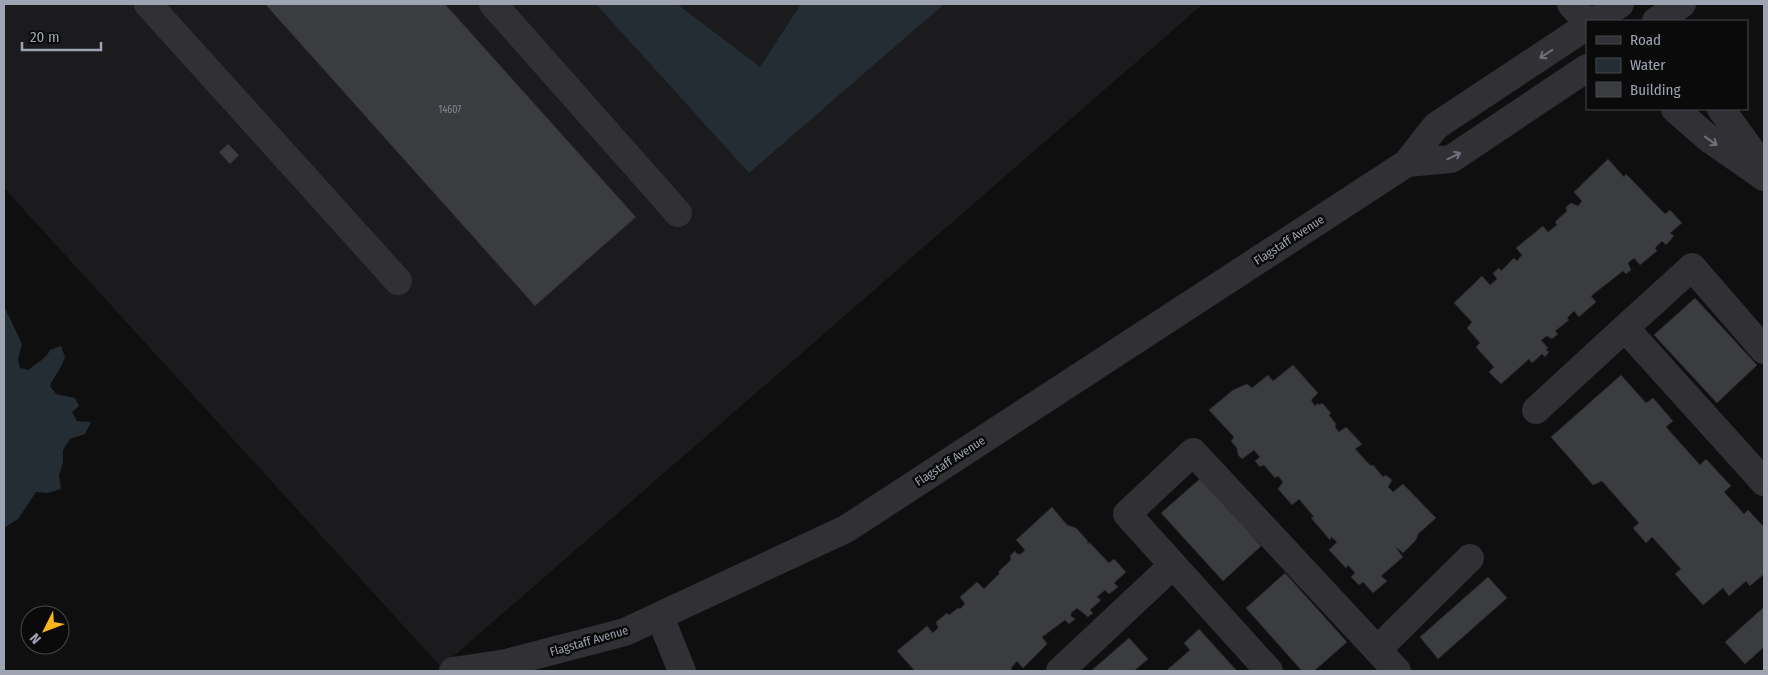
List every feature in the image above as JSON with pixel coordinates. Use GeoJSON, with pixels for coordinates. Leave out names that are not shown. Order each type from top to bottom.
{"type":"FeatureCollection","features":[{"type":"Feature","properties":{"kind":"street"},"geometry":{"type":"LineString","coordinates":[[148,4],[398,281]]}},
{"type":"Feature","properties":{"kind":"street"},"geometry":{"type":"LineString","coordinates":[[494,4],[678,213]]}},
{"type":"Feature","properties":{"kind":"street"},"geometry":{"type":"LineString","coordinates":[[1571,4],[1586,21]]}},
{"type":"Feature","properties":{"kind":"street"},"geometry":{"type":"LineString","coordinates":[[1596,20],[1620,4]]}},
{"type":"Feature","properties":{"kind":"street"},"geometry":{"type":"LineString","coordinates":[[1633,4],[1646,20]]}},
{"type":"Feature","properties":{"kind":"street"},"geometry":{"type":"LineString","coordinates":[[1658,20],[1682,4]]}},
{"type":"Feature","properties":{"kind":"street","name":"Flagstaff Avenue"},"geometry":{"type":"LineString","coordinates":[[453,671],[515,661],[625,632],[846,529],[1406,163],[1436,126],[1586,27]]}},
{"type":"Feature","properties":{"kind":"street","name":"Flagstaff Avenue"},"geometry":{"type":"LineString","coordinates":[[1406,163],[1451,160],[1586,69]]}},
{"type":"Feature","properties":{"kind":"street"},"geometry":{"type":"LineString","coordinates":[[1676,110],[1708,138],[1764,177]]}},
{"type":"Feature","properties":{"kind":"street"},"geometry":{"type":"LineString","coordinates":[[1722,110],[1764,168]]}},
{"type":"Feature","properties":{"kind":"street"},"geometry":{"type":"LineString","coordinates":[[1536,410],[1692,267],[1764,350]]}},
{"type":"Feature","properties":{"kind":"street"},"geometry":{"type":"LineString","coordinates":[[1625,328],[1764,482]]}},
{"type":"Feature","properties":{"kind":"street"},"geometry":{"type":"LineString","coordinates":[[1269,671],[1127,514],[1193,452],[1397,671]]}},
{"type":"Feature","properties":{"kind":"street"},"geometry":{"type":"LineString","coordinates":[[1377,650],[1470,558]]}},
{"type":"Feature","properties":{"kind":"street"},"geometry":{"type":"LineString","coordinates":[[1060,671],[1173,565]]}},
{"type":"Feature","properties":{"kind":"street"},"geometry":{"type":"LineString","coordinates":[[660,617],[682,671]]}},
{"type":"Feature","properties":{"kind":"shaded area"},"geometry":{"type":"Polygon","coordinates":[[[4,4],[1203,4],[441,667],[4,188],[4,4]]]}},
{"type":"Feature","properties":{"kind":"water"},"geometry":{"type":"Polygon","coordinates":[[[596,4],[677,4],[760,67],[801,4],[944,4],[749,173],[596,4]]]}},
{"type":"Feature","properties":{"kind":"water"},"geometry":{"type":"Polygon","coordinates":[[[4,306],[22,344],[18,359],[20,368],[29,370],[46,357],[50,350],[61,346],[65,357],[50,386],[56,394],[75,398],[79,406],[72,412],[77,421],[91,422],[85,434],[70,439],[63,450],[63,462],[59,476],[61,489],[48,493],[36,492],[18,519],[4,528],[4,306]]]}},
{"type":"Feature","properties":{"kind":"building"},"geometry":{"type":"Polygon","coordinates":[[[265,4],[445,4],[636,217],[535,306],[265,4]]]}},
{"type":"Feature","properties":{"kind":"building"},"geometry":{"type":"Polygon","coordinates":[[[228,144],[239,155],[230,164],[219,152],[228,144]]]}},
{"type":"Feature","properties":{"kind":"building"},"geometry":{"type":"Polygon","coordinates":[[[1608,159],[1624,177],[1626,174],[1665,214],[1670,210],[1682,223],[1670,233],[1674,236],[1666,245],[1662,241],[1655,248],[1657,251],[1640,265],[1634,258],[1628,263],[1631,270],[1626,274],[1623,271],[1591,296],[1596,302],[1579,317],[1574,311],[1567,318],[1569,320],[1555,331],[1558,334],[1552,339],[1547,336],[1541,340],[1549,352],[1545,357],[1542,354],[1532,363],[1529,359],[1501,384],[1489,372],[1494,367],[1476,347],[1480,343],[1467,328],[1472,322],[1454,303],[1482,276],[1490,285],[1497,279],[1493,273],[1499,268],[1501,271],[1514,258],[1517,261],[1522,255],[1516,248],[1543,226],[1548,232],[1557,225],[1555,222],[1567,211],[1566,207],[1571,203],[1578,206],[1582,201],[1574,192],[1608,159]]]}},
{"type":"Feature","properties":{"kind":"building"},"geometry":{"type":"Polygon","coordinates":[[[1695,298],[1757,365],[1717,403],[1654,335],[1695,298]]]}},
{"type":"Feature","properties":{"kind":"building"},"geometry":{"type":"Polygon","coordinates":[[[1293,365],[1318,393],[1311,400],[1315,406],[1318,403],[1319,405],[1322,403],[1331,413],[1329,415],[1339,432],[1346,427],[1362,444],[1355,449],[1383,477],[1386,475],[1392,480],[1388,487],[1393,492],[1403,484],[1436,518],[1418,534],[1416,540],[1403,553],[1396,547],[1403,557],[1381,576],[1387,581],[1373,593],[1363,582],[1359,585],[1351,577],[1355,573],[1348,565],[1346,568],[1329,550],[1337,542],[1331,537],[1330,540],[1311,518],[1314,517],[1299,499],[1292,505],[1278,489],[1283,482],[1278,476],[1275,478],[1264,465],[1260,467],[1255,461],[1260,457],[1254,450],[1242,459],[1238,455],[1237,448],[1231,441],[1234,437],[1209,410],[1233,390],[1247,384],[1252,388],[1268,375],[1273,381],[1293,365]]]}},
{"type":"Feature","properties":{"kind":"building"},"geometry":{"type":"Polygon","coordinates":[[[1621,375],[1646,403],[1653,398],[1673,421],[1666,427],[1700,465],[1706,459],[1731,486],[1724,492],[1744,514],[1748,510],[1764,527],[1764,574],[1750,586],[1746,581],[1729,596],[1723,588],[1703,605],[1675,574],[1681,569],[1652,537],[1646,543],[1633,528],[1639,523],[1602,481],[1593,485],[1551,437],[1621,375]]]}},
{"type":"Feature","properties":{"kind":"building"},"geometry":{"type":"Polygon","coordinates":[[[1202,477],[1261,546],[1223,581],[1161,513],[1202,477]]]}},
{"type":"Feature","properties":{"kind":"building"},"geometry":{"type":"Polygon","coordinates":[[[1052,507],[1067,525],[1076,528],[1087,540],[1088,544],[1089,542],[1109,563],[1114,559],[1126,572],[1114,583],[1118,587],[1109,594],[1105,590],[1097,597],[1101,600],[1090,610],[1093,613],[1088,617],[1077,608],[1071,613],[1071,616],[1075,619],[1069,624],[1065,620],[1042,637],[1047,644],[1023,668],[1017,661],[1010,671],[915,671],[897,651],[927,626],[933,633],[938,628],[936,622],[947,613],[949,615],[965,604],[960,597],[977,582],[984,589],[1011,560],[1010,556],[1015,551],[1017,554],[1021,554],[1025,550],[1016,540],[1052,507]]]}},
{"type":"Feature","properties":{"kind":"building"},"geometry":{"type":"Polygon","coordinates":[[[1285,573],[1347,642],[1314,671],[1302,671],[1246,608],[1285,573]]]}},
{"type":"Feature","properties":{"kind":"building"},"geometry":{"type":"Polygon","coordinates":[[[1488,577],[1507,598],[1438,659],[1420,637],[1488,577]]]}},
{"type":"Feature","properties":{"kind":"building"},"geometry":{"type":"Polygon","coordinates":[[[1764,607],[1764,647],[1745,664],[1725,642],[1764,607]]]}},
{"type":"Feature","properties":{"kind":"building"},"geometry":{"type":"Polygon","coordinates":[[[1199,629],[1237,671],[1166,671],[1190,650],[1184,643],[1199,629]]]}},
{"type":"Feature","properties":{"kind":"building"},"geometry":{"type":"Polygon","coordinates":[[[1129,638],[1148,659],[1134,671],[1091,671],[1129,638]]]}}]}
